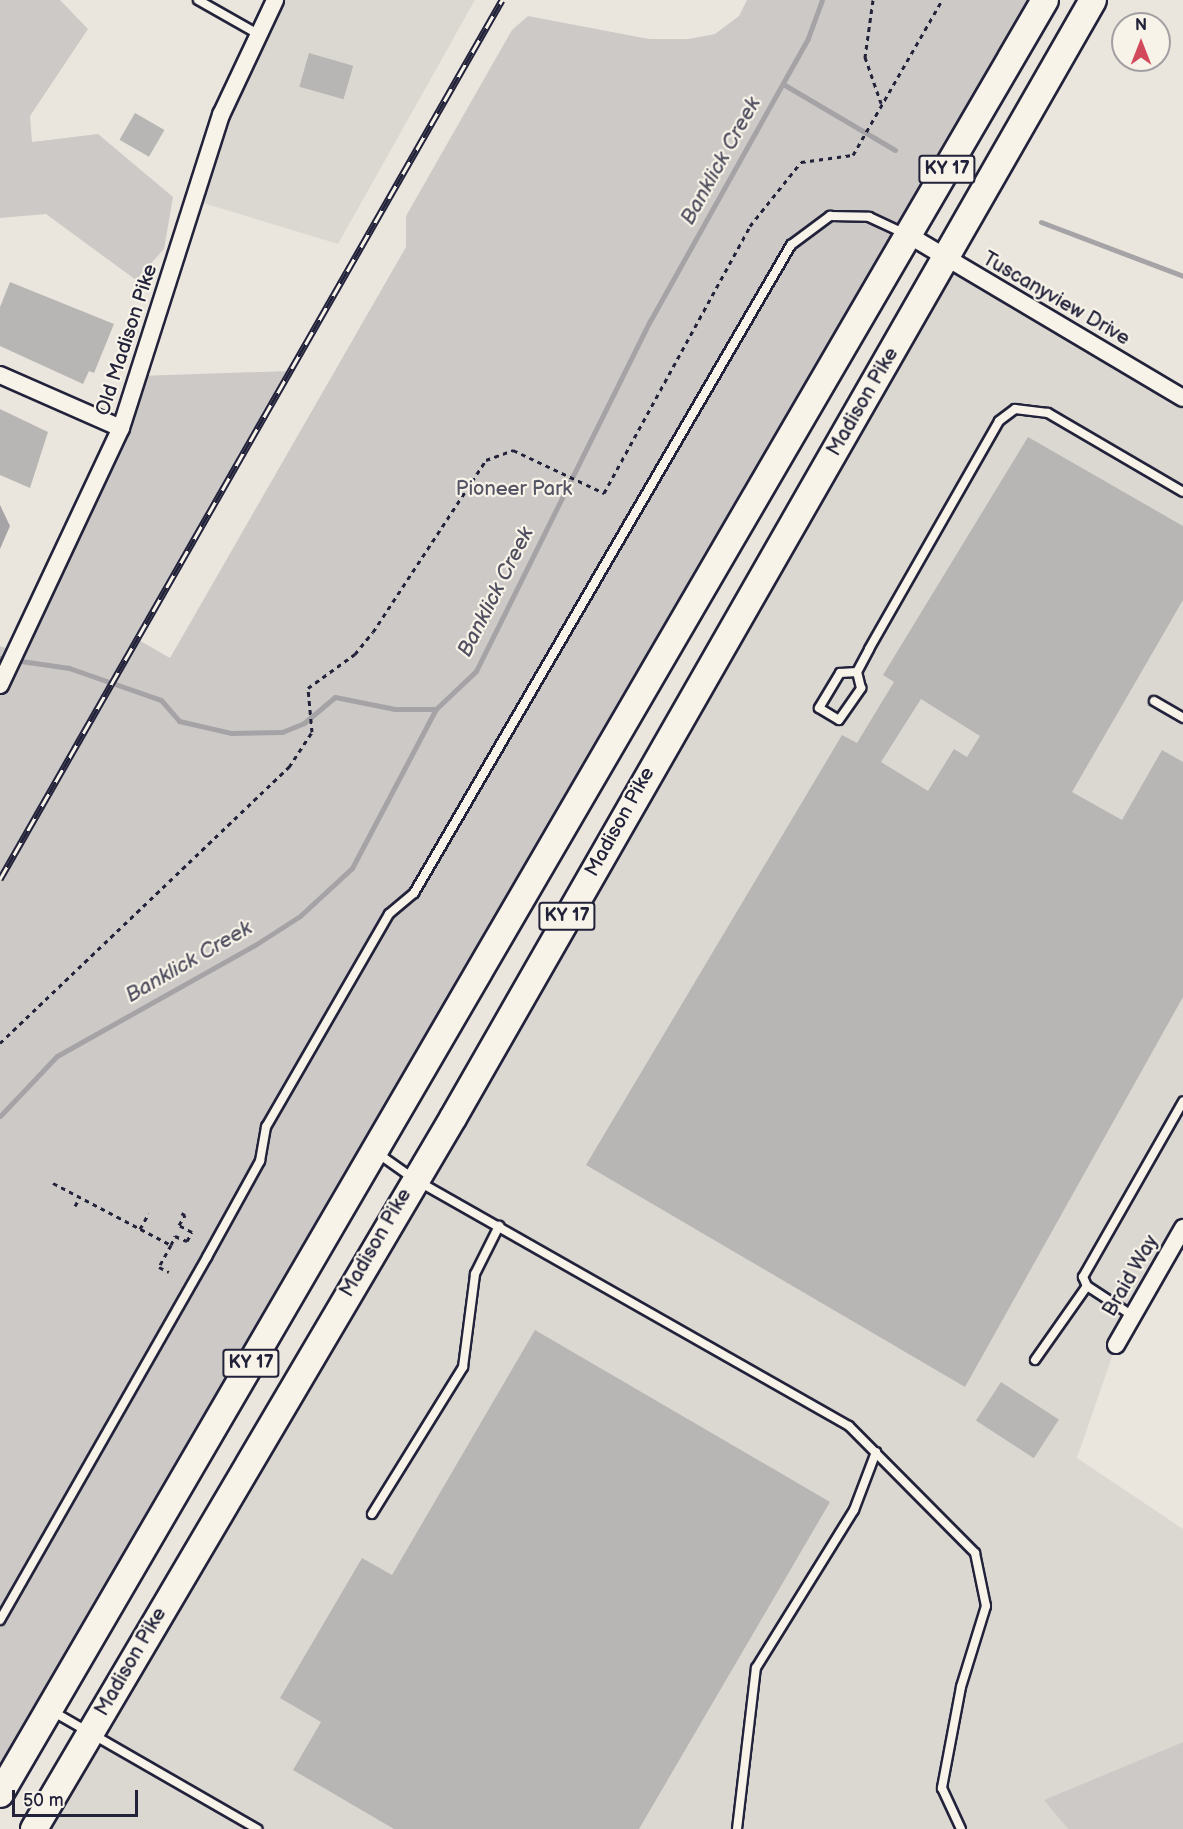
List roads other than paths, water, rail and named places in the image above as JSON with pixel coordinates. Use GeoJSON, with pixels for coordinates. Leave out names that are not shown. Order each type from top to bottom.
{"type":"FeatureCollection","features":[{"type":"Feature","properties":{"kind":"main road","name":"KY 17"},"geometry":{"type":"LineString","coordinates":[[0,1794],[1046,0]]}},
{"type":"Feature","properties":{"kind":"main road","name":"Madison Pike"},"geometry":{"type":"LineString","coordinates":[[34,1829],[414,1179],[946,259],[1093,0]]}},
{"type":"Feature","properties":{"kind":"street","name":"Old Madison Pike"},"geometry":{"type":"LineString","coordinates":[[0,685],[121,428],[221,115],[256,33],[275,0]]}},
{"type":"Feature","properties":{"kind":"street","name":"Tuscanyview Drive"},"geometry":{"type":"LineString","coordinates":[[910,236],[1183,398]]}},
{"type":"Feature","properties":{"kind":"street"},"geometry":{"type":"LineString","coordinates":[[0,375],[121,428]]}},
{"type":"Feature","properties":{"kind":"street","name":"Braid Way"},"geometry":{"type":"LineString","coordinates":[[1116,1345],[1183,1228]]}},
{"type":"Feature","properties":{"kind":"lane"},"geometry":{"type":"LineString","coordinates":[[198,0],[256,33]]}},
{"type":"Feature","properties":{"kind":"lane"},"geometry":{"type":"LineString","coordinates":[[0,1620],[260,1161],[266,1127],[389,914],[414,893],[791,245],[820,221],[850,214],[910,236]]}},
{"type":"Feature","properties":{"kind":"lane"},"geometry":{"type":"LineString","coordinates":[[857,672],[840,673],[819,708],[839,720],[861,688],[857,672],[999,422],[1015,409],[1048,413],[1183,492]]}},
{"type":"Feature","properties":{"kind":"lane"},"geometry":{"type":"LineString","coordinates":[[1154,701],[1183,718]]}},
{"type":"Feature","properties":{"kind":"lane"},"geometry":{"type":"LineString","coordinates":[[1133,1316],[1087,1286],[1083,1277],[1183,1102]]}},
{"type":"Feature","properties":{"kind":"lane"},"geometry":{"type":"LineString","coordinates":[[375,1152],[414,1179],[849,1426],[975,1553],[986,1606],[961,1687],[942,1788],[961,1829]]}},
{"type":"Feature","properties":{"kind":"lane"},"geometry":{"type":"LineString","coordinates":[[372,1514],[463,1367],[475,1274],[499,1226]]}},
{"type":"Feature","properties":{"kind":"lane"},"geometry":{"type":"LineString","coordinates":[[1035,1360],[1087,1286]]}},
{"type":"Feature","properties":{"kind":"lane"},"geometry":{"type":"LineString","coordinates":[[737,1829],[756,1668],[854,1510],[876,1452]]}},
{"type":"Feature","properties":{"kind":"lane"},"geometry":{"type":"LineString","coordinates":[[51,1710],[89,1735],[257,1829]]}},
{"type":"Feature","properties":{"kind":"waterway","name":"Banklick Creek"},"geometry":{"type":"LineString","coordinates":[[0,1116],[57,1056],[255,945],[300,916],[352,868],[436,709],[476,671],[650,321],[808,38],[822,0]]}},
{"type":"Feature","properties":{"kind":"waterway"},"geometry":{"type":"LineString","coordinates":[[783,84],[895,150]]}},
{"type":"Feature","properties":{"kind":"waterway"},"geometry":{"type":"LineString","coordinates":[[1041,222],[1183,276]]}},
{"type":"Feature","properties":{"kind":"waterway"},"geometry":{"type":"LineString","coordinates":[[0,658],[69,668],[161,700],[179,721],[231,733],[282,732],[304,723],[335,697],[395,709],[436,709]]}},
{"type":"Feature","properties":{"kind":"railway"},"geometry":{"type":"LineString","coordinates":[[0,879],[502,0]]}},
{"type":"Feature","properties":{"kind":"park label","name":"Pioneer Park"},"geometry":{"type":"Point","coordinates":[514,489]}}]}
